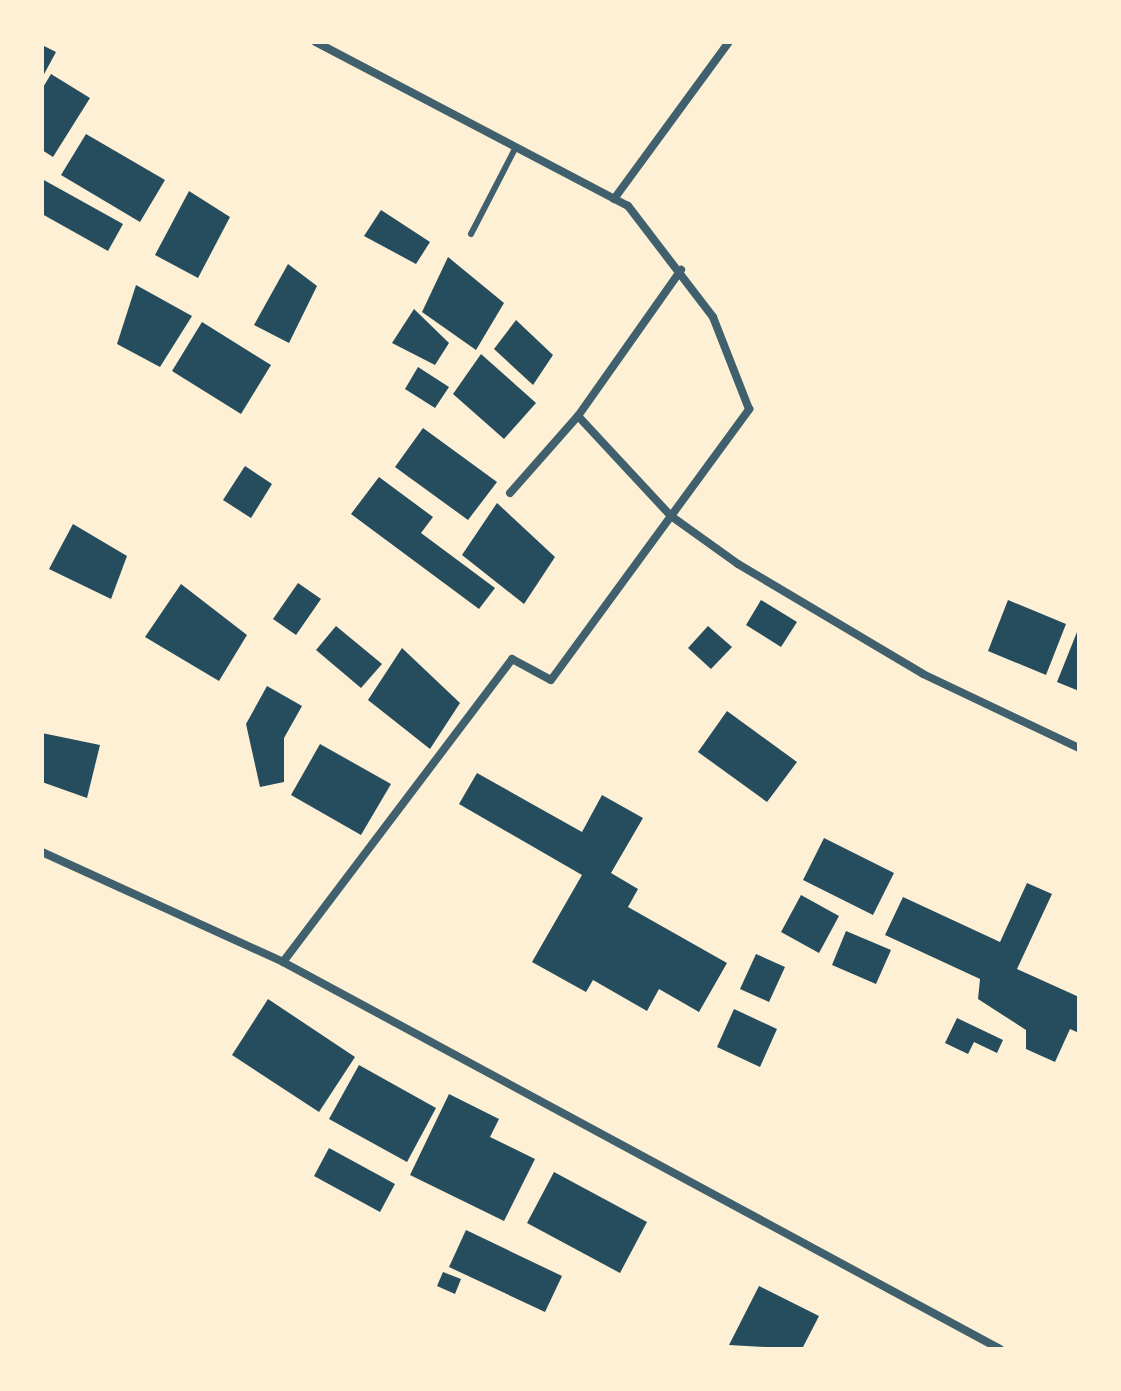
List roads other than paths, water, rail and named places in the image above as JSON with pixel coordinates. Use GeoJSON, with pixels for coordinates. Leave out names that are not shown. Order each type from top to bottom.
{"type":"FeatureCollection","features":[{"type":"Feature","properties":{"kind":"street"},"geometry":{"type":"LineString","coordinates":[[283,962],[512,659],[551,680],[749,409],[713,317],[681,270],[614,199],[315,42]]}},
{"type":"Feature","properties":{"kind":"street"},"geometry":{"type":"LineString","coordinates":[[614,199],[729,42]]}},
{"type":"Feature","properties":{"kind":"street"},"geometry":{"type":"LineString","coordinates":[[510,493],[578,416],[681,270]]}},
{"type":"Feature","properties":{"kind":"street"},"geometry":{"type":"LineString","coordinates":[[578,416],[671,516],[923,674],[1079,748]]}},
{"type":"Feature","properties":{"kind":"street"},"geometry":{"type":"LineString","coordinates":[[42,852],[283,962],[1000,1349]]}},
{"type":"Feature","properties":{"kind":"lane"},"geometry":{"type":"LineString","coordinates":[[471,234],[516,147]]}}]}
